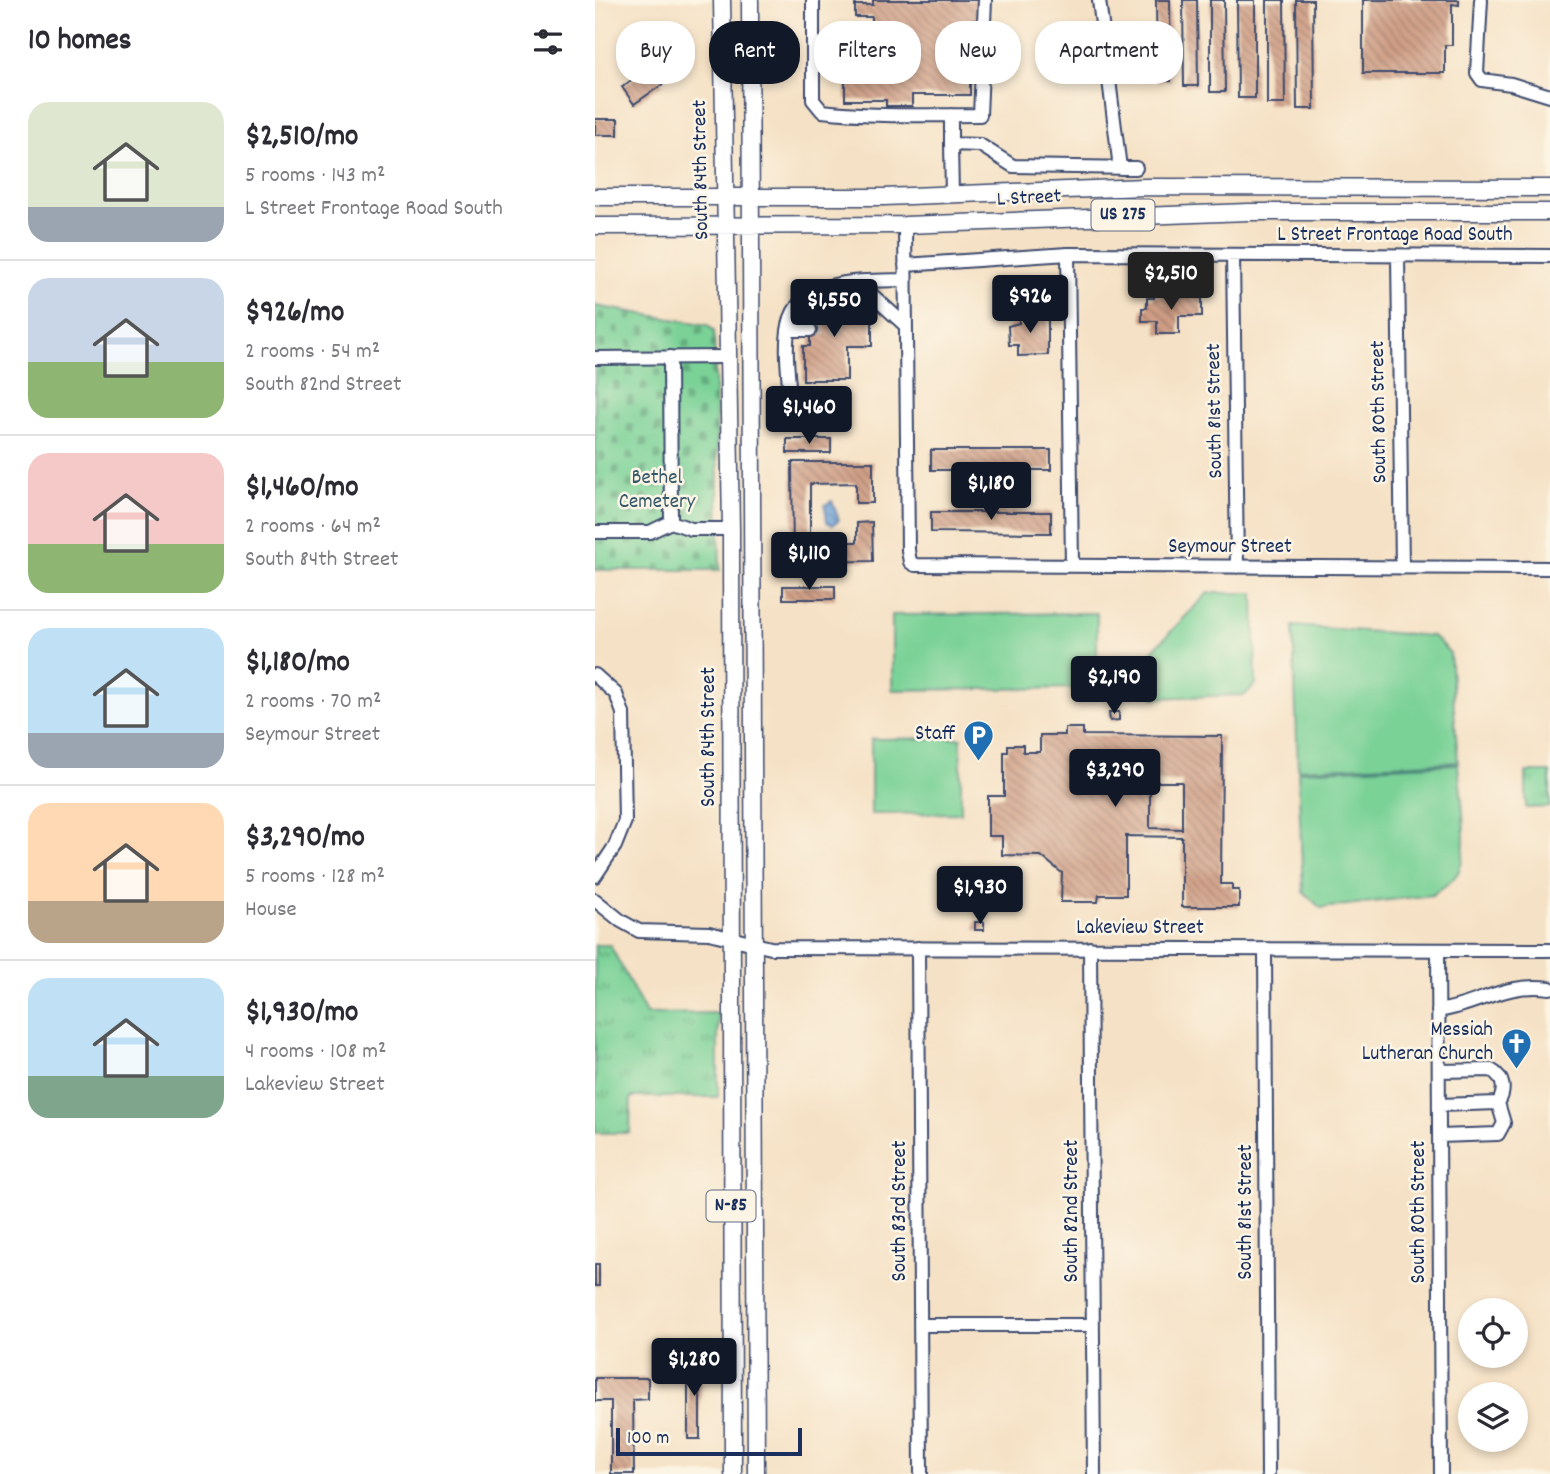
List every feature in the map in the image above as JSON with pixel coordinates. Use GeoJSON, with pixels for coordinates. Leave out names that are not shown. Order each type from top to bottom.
{"type":"FeatureCollection","features":[{"type":"Feature","properties":{"kind":"main road","name":"South 84th Street"},"geometry":{"type":"LineString","coordinates":[[722,0],[723,198],[731,530],[733,1474]]}},
{"type":"Feature","properties":{"kind":"main road","name":"South 84th Street"},"geometry":{"type":"LineString","coordinates":[[750,0],[753,197],[756,1474]]}},
{"type":"Feature","properties":{"kind":"main road","name":"L Street"},"geometry":{"type":"LineString","coordinates":[[595,197],[952,194],[1145,187],[1550,188]]}},
{"type":"Feature","properties":{"kind":"main road","name":"L Street"},"geometry":{"type":"LineString","coordinates":[[595,226],[905,225],[1237,212],[1550,212]]}},
{"type":"Feature","properties":{"kind":"street"},"geometry":{"type":"LineString","coordinates":[[813,0],[813,100],[823,111],[858,115],[980,115],[985,0]]}},
{"type":"Feature","properties":{"kind":"street"},"geometry":{"type":"LineString","coordinates":[[1099,0],[1101,39],[1118,134],[1120,168]]}},
{"type":"Feature","properties":{"kind":"street"},"geometry":{"type":"LineString","coordinates":[[1481,0],[1477,73],[1482,80],[1511,83],[1529,92],[1550,96]]}},
{"type":"Feature","properties":{"kind":"street"},"geometry":{"type":"LineString","coordinates":[[951,115],[952,194]]}},
{"type":"Feature","properties":{"kind":"street"},"geometry":{"type":"LineString","coordinates":[[951,144],[980,145],[1013,166],[1136,168]]}},
{"type":"Feature","properties":{"kind":"street"},"geometry":{"type":"LineString","coordinates":[[905,225],[905,325]]}},
{"type":"Feature","properties":{"kind":"street"},"geometry":{"type":"LineString","coordinates":[[1068,254],[1072,566]]}},
{"type":"Feature","properties":{"kind":"street","name":"L Street Frontage Road South"},"geometry":{"type":"LineString","coordinates":[[905,265],[1068,254],[1550,256]]}},
{"type":"Feature","properties":{"kind":"street","name":"South 81st Street"},"geometry":{"type":"LineString","coordinates":[[1233,255],[1237,567]]}},
{"type":"Feature","properties":{"kind":"street","name":"South 80th Street"},"geometry":{"type":"LineString","coordinates":[[1398,256],[1402,568]]}},
{"type":"Feature","properties":{"kind":"street"},"geometry":{"type":"LineString","coordinates":[[790,401],[789,330],[794,312],[810,296],[832,284],[905,280]]}},
{"type":"Feature","properties":{"kind":"street"},"geometry":{"type":"LineString","coordinates":[[860,306],[884,281]]}},
{"type":"Feature","properties":{"kind":"street"},"geometry":{"type":"LineString","coordinates":[[810,296],[871,295],[905,325]]}},
{"type":"Feature","properties":{"kind":"street","name":"Seymour Street"},"geometry":{"type":"LineString","coordinates":[[905,325],[910,562],[921,566],[1550,568]]}},
{"type":"Feature","properties":{"kind":"street"},"geometry":{"type":"LineString","coordinates":[[789,330],[810,330]]}},
{"type":"Feature","properties":{"kind":"street"},"geometry":{"type":"LineString","coordinates":[[670,357],[671,522]]}},
{"type":"Feature","properties":{"kind":"street"},"geometry":{"type":"LineString","coordinates":[[595,358],[727,357]]}},
{"type":"Feature","properties":{"kind":"street"},"geometry":{"type":"LineString","coordinates":[[595,532],[650,532],[671,522],[691,529],[731,530]]}},
{"type":"Feature","properties":{"kind":"street"},"geometry":{"type":"LineString","coordinates":[[595,675],[616,694],[623,713],[625,821],[615,846],[595,876]]}},
{"type":"Feature","properties":{"kind":"street","name":"Lakeview Street"},"geometry":{"type":"LineString","coordinates":[[595,900],[621,921],[639,931],[709,933],[771,947],[1550,950]]}},
{"type":"Feature","properties":{"kind":"street","name":"South 83rd Street"},"geometry":{"type":"LineString","coordinates":[[918,947],[921,1474]]}},
{"type":"Feature","properties":{"kind":"street","name":"South 82nd Street"},"geometry":{"type":"LineString","coordinates":[[1090,948],[1094,1474]]}},
{"type":"Feature","properties":{"kind":"street","name":"South 81st Street"},"geometry":{"type":"LineString","coordinates":[[1265,949],[1268,1474]]}},
{"type":"Feature","properties":{"kind":"street","name":"South 80th Street"},"geometry":{"type":"LineString","coordinates":[[1438,950],[1441,1474]]}},
{"type":"Feature","properties":{"kind":"street"},"geometry":{"type":"LineString","coordinates":[[1438,1011],[1460,1008],[1479,997],[1509,989],[1550,988]]}},
{"type":"Feature","properties":{"kind":"street"},"geometry":{"type":"LineString","coordinates":[[1439,1070],[1491,1070],[1499,1074],[1503,1096],[1498,1103]]}},
{"type":"Feature","properties":{"kind":"street"},"geometry":{"type":"LineString","coordinates":[[1439,1105],[1498,1103]]}},
{"type":"Feature","properties":{"kind":"street"},"geometry":{"type":"LineString","coordinates":[[1439,1136],[1498,1134],[1504,1123],[1498,1103]]}},
{"type":"Feature","properties":{"kind":"street"},"geometry":{"type":"LineString","coordinates":[[921,1325],[1093,1325]]}},
{"type":"Feature","properties":{"kind":"green space","name":"Bethel Cemetery"},"geometry":{"type":"Polygon","coordinates":[[[595,306],[708,325],[714,331],[720,570],[595,570],[595,306]]]}},
{"type":"Feature","properties":{"kind":"green space"},"geometry":{"type":"Polygon","coordinates":[[[1208,593],[1254,593],[1256,684],[1245,695],[1154,698],[1152,651],[1208,593]]]}},
{"type":"Feature","properties":{"kind":"green space"},"geometry":{"type":"Polygon","coordinates":[[[1097,613],[1097,688],[892,690],[892,615],[1097,613]]]}},
{"type":"Feature","properties":{"kind":"green space"},"geometry":{"type":"Polygon","coordinates":[[[1293,626],[1433,636],[1450,653],[1458,762],[1298,769],[1293,626]]]}},
{"type":"Feature","properties":{"kind":"green space"},"geometry":{"type":"Polygon","coordinates":[[[961,738],[961,813],[871,814],[871,739],[961,738]]]}},
{"type":"Feature","properties":{"kind":"green space"},"geometry":{"type":"Polygon","coordinates":[[[1458,764],[1463,852],[1457,874],[1449,883],[1432,895],[1321,908],[1303,892],[1298,771],[1458,764]]]}},
{"type":"Feature","properties":{"kind":"green space"},"geometry":{"type":"Polygon","coordinates":[[[1526,772],[1550,772],[1550,807],[1526,808],[1526,772]]]}},
{"type":"Feature","properties":{"kind":"green space"},"geometry":{"type":"Polygon","coordinates":[[[595,945],[610,945],[646,1014],[718,1013],[718,1097],[631,1097],[630,1133],[595,1133],[595,945]]]}},
{"type":"Feature","properties":{"kind":"water"},"geometry":{"type":"Polygon","coordinates":[[[963,484],[981,486],[984,490],[982,496],[960,496],[958,490],[963,484]]]}},
{"type":"Feature","properties":{"kind":"water"},"geometry":{"type":"Polygon","coordinates":[[[832,501],[839,520],[833,525],[827,522],[825,505],[832,501]]]}},
{"type":"Feature","properties":{"kind":"building"},"geometry":{"type":"Polygon","coordinates":[[[873,0],[979,0],[979,20],[935,21],[935,84],[970,84],[970,95],[912,95],[912,106],[886,106],[886,100],[845,100],[845,84],[921,84],[921,21],[872,21],[872,17],[855,17],[855,5],[873,5],[873,0]]]}},
{"type":"Feature","properties":{"kind":"building"},"geometry":{"type":"Polygon","coordinates":[[[1156,0],[1170,0],[1170,21],[1156,21],[1156,0]]]}},
{"type":"Feature","properties":{"kind":"building"},"geometry":{"type":"Polygon","coordinates":[[[1183,0],[1197,0],[1198,86],[1184,86],[1183,0]]]}},
{"type":"Feature","properties":{"kind":"building"},"geometry":{"type":"Polygon","coordinates":[[[1210,0],[1224,0],[1225,92],[1210,92],[1210,0]]]}},
{"type":"Feature","properties":{"kind":"building"},"geometry":{"type":"Polygon","coordinates":[[[1237,0],[1255,0],[1255,98],[1238,98],[1237,0]]]}},
{"type":"Feature","properties":{"kind":"building"},"geometry":{"type":"Polygon","coordinates":[[[1267,0],[1284,0],[1285,104],[1267,104],[1267,0]]]}},
{"type":"Feature","properties":{"kind":"building"},"geometry":{"type":"Polygon","coordinates":[[[1296,0],[1313,0],[1314,109],[1297,109],[1296,0]]]}},
{"type":"Feature","properties":{"kind":"building"},"geometry":{"type":"Polygon","coordinates":[[[1363,0],[1459,0],[1459,5],[1452,4],[1452,45],[1445,45],[1445,73],[1363,73],[1363,0]]]}},
{"type":"Feature","properties":{"kind":"building"},"geometry":{"type":"Polygon","coordinates":[[[626,84],[663,84],[634,104],[622,87],[626,84]]]}},
{"type":"Feature","properties":{"kind":"building"},"geometry":{"type":"Polygon","coordinates":[[[595,119],[618,119],[618,135],[595,135],[595,119]]]}},
{"type":"Feature","properties":{"kind":"building"},"geometry":{"type":"Polygon","coordinates":[[[1154,295],[1202,298],[1202,316],[1179,316],[1179,334],[1157,334],[1157,321],[1142,321],[1142,308],[1147,308],[1147,298],[1154,298],[1154,295]]]}},
{"type":"Feature","properties":{"kind":"building"},"geometry":{"type":"Polygon","coordinates":[[[815,299],[834,299],[837,308],[849,308],[852,304],[855,308],[859,305],[872,308],[872,346],[847,346],[847,380],[803,380],[803,346],[810,346],[810,308],[815,299]]]}},
{"type":"Feature","properties":{"kind":"building"},"geometry":{"type":"Polygon","coordinates":[[[1019,315],[1048,315],[1048,355],[1018,356],[1018,345],[1009,345],[1008,326],[1019,323],[1019,315]]]}},
{"type":"Feature","properties":{"kind":"building"},"geometry":{"type":"Polygon","coordinates":[[[787,439],[831,439],[831,453],[787,453],[787,439]]]}},
{"type":"Feature","properties":{"kind":"building"},"geometry":{"type":"Polygon","coordinates":[[[931,450],[1051,450],[1051,470],[931,470],[931,450]]]}},
{"type":"Feature","properties":{"kind":"building"},"geometry":{"type":"Polygon","coordinates":[[[792,462],[873,462],[873,503],[856,503],[856,483],[810,484],[810,542],[857,542],[857,523],[872,522],[873,561],[793,562],[792,462]]]}},
{"type":"Feature","properties":{"kind":"building"},"geometry":{"type":"Polygon","coordinates":[[[931,512],[1051,512],[1051,533],[931,532],[931,512]]]}},
{"type":"Feature","properties":{"kind":"building"},"geometry":{"type":"Polygon","coordinates":[[[783,586],[835,586],[835,599],[783,599],[783,586]]]}},
{"type":"Feature","properties":{"kind":"building"},"geometry":{"type":"Polygon","coordinates":[[[1109,712],[1119,712],[1119,720],[1110,721],[1109,712]]]}},
{"type":"Feature","properties":{"kind":"building"},"geometry":{"type":"Polygon","coordinates":[[[1065,728],[1083,728],[1083,735],[1222,736],[1221,884],[1232,884],[1232,890],[1239,890],[1239,907],[1182,907],[1182,837],[1126,836],[1126,895],[1099,895],[1098,902],[1061,902],[1062,873],[1041,856],[1002,855],[1002,836],[988,836],[988,796],[1004,796],[1004,752],[1008,752],[1008,745],[1023,745],[1023,752],[1040,752],[1040,735],[1065,735],[1065,728]],[[1150,782],[1150,828],[1182,829],[1182,782],[1150,782]]]}},
{"type":"Feature","properties":{"kind":"building"},"geometry":{"type":"Polygon","coordinates":[[[975,922],[984,922],[984,930],[975,930],[975,922]]]}},
{"type":"Feature","properties":{"kind":"building"},"geometry":{"type":"Polygon","coordinates":[[[595,1264],[599,1264],[599,1286],[595,1286],[595,1264]]]}},
{"type":"Feature","properties":{"kind":"building"},"geometry":{"type":"Polygon","coordinates":[[[688,1357],[700,1357],[700,1439],[688,1439],[688,1357]]]}},
{"type":"Feature","properties":{"kind":"building"},"geometry":{"type":"Polygon","coordinates":[[[595,1378],[648,1378],[648,1399],[633,1400],[634,1474],[611,1474],[611,1401],[595,1401],[595,1378]]]}},
{"type":"Feature","properties":{"kind":"tunnel"},"geometry":{"type":"LineString","coordinates":[[810,330],[836,329],[860,306]]}},
{"type":"Feature","properties":{"kind":"place","name":"Staff"},"geometry":{"type":"Point","coordinates":[979,762]}},
{"type":"Feature","properties":{"kind":"place","name":"Messiah Lutheran Church"},"geometry":{"type":"Point","coordinates":[1516,1070]}}]}
